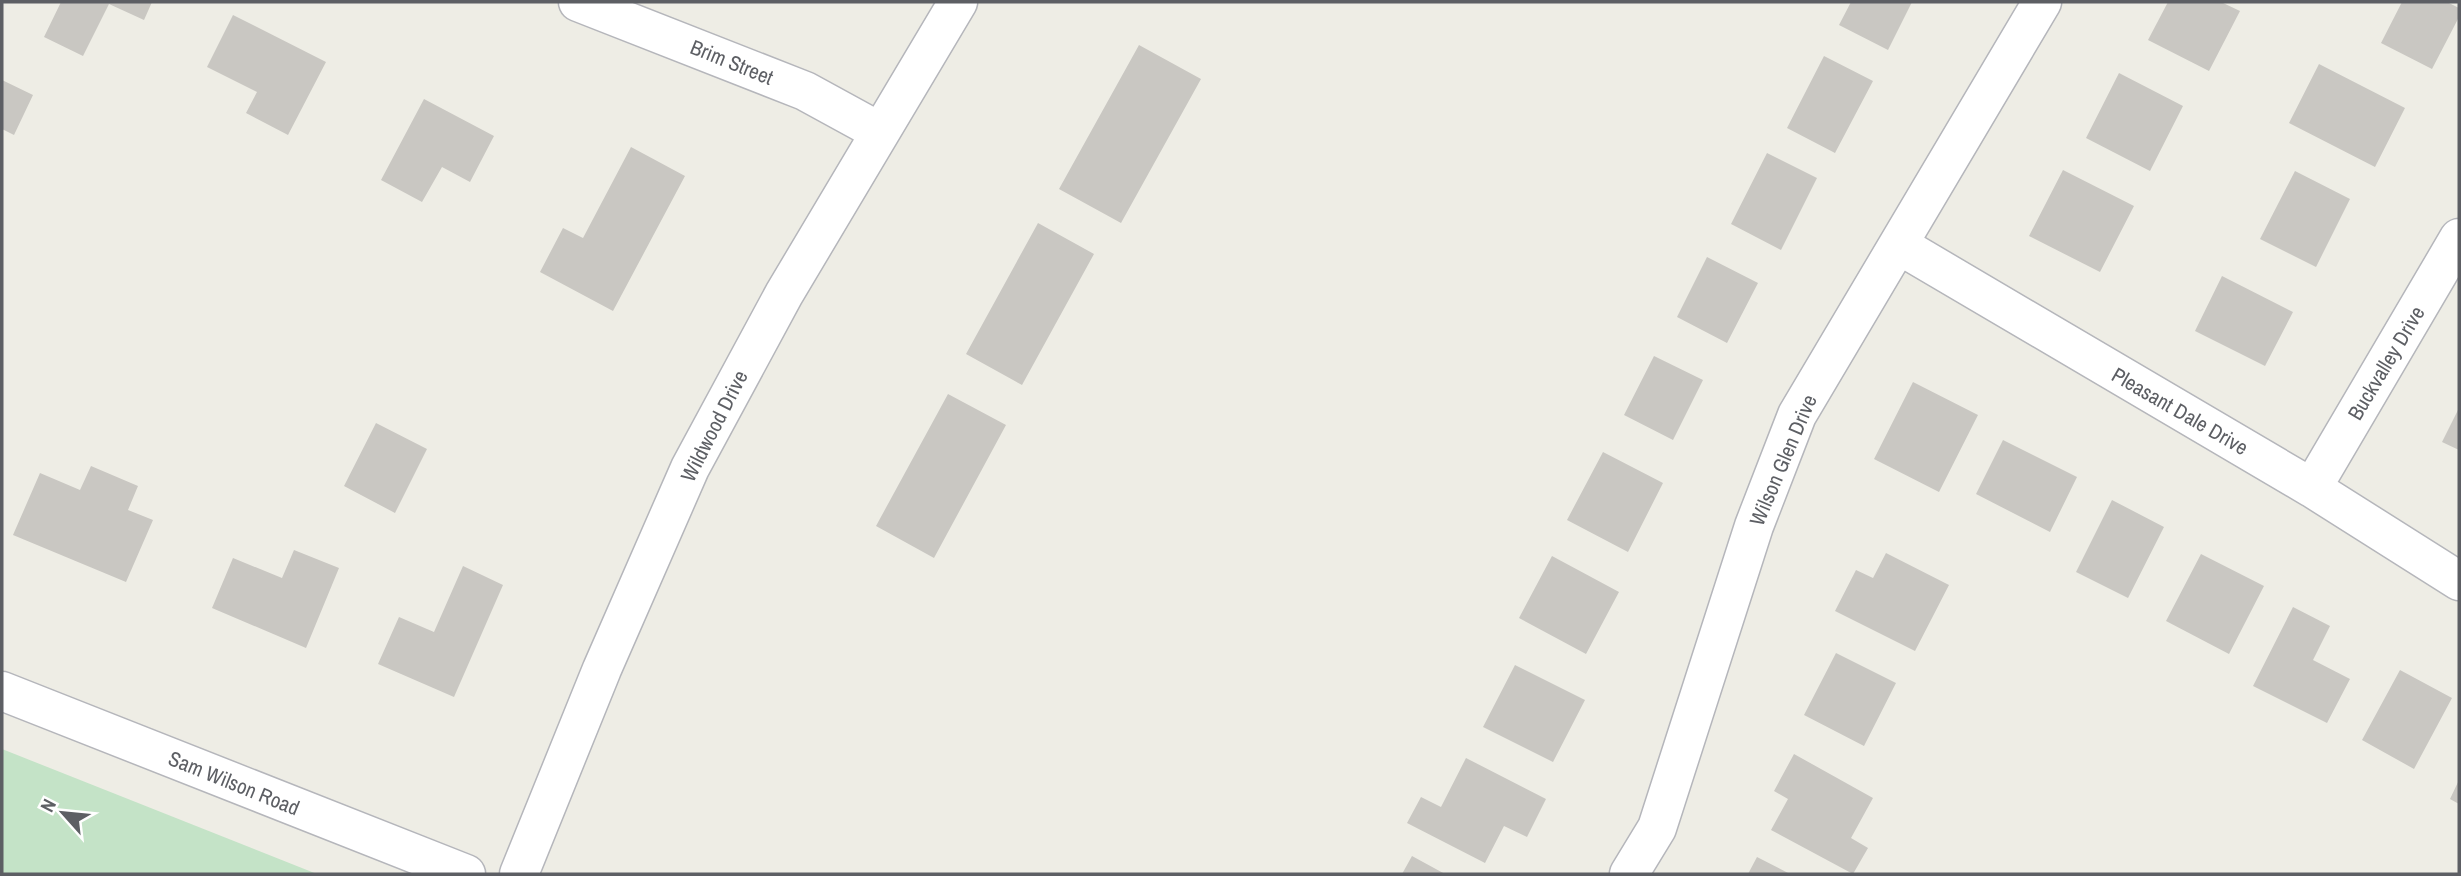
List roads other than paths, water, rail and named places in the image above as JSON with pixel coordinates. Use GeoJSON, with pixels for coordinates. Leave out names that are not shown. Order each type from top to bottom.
{"type":"FeatureCollection","features":[{"type":"Feature","properties":{"kind":"street","name":"Brim Street"},"geometry":{"type":"LineString","coordinates":[[578,2],[805,91],[880,132]]}},
{"type":"Feature","properties":{"kind":"street","name":"Wildwood Drive"},"geometry":{"type":"LineString","coordinates":[[519,874],[602,669],[690,468],[784,294],[958,2]]}},
{"type":"Feature","properties":{"kind":"street","name":"Wilson Glen Drive"},"geometry":{"type":"LineString","coordinates":[[1629,874],[1657,828],[1754,526],[1797,415],[2042,2]]}},
{"type":"Feature","properties":{"kind":"street","name":"Buckvalley Drive"},"geometry":{"type":"LineString","coordinates":[[2312,488],[2459,238]]}},
{"type":"Feature","properties":{"kind":"street","name":"Pleasant Dale Drive"},"geometry":{"type":"LineString","coordinates":[[1899,245],[2312,488],[2459,581]]}},
{"type":"Feature","properties":{"kind":"street","name":"Sam Wilson Road"},"geometry":{"type":"LineString","coordinates":[[2,691],[466,874]]}}]}
